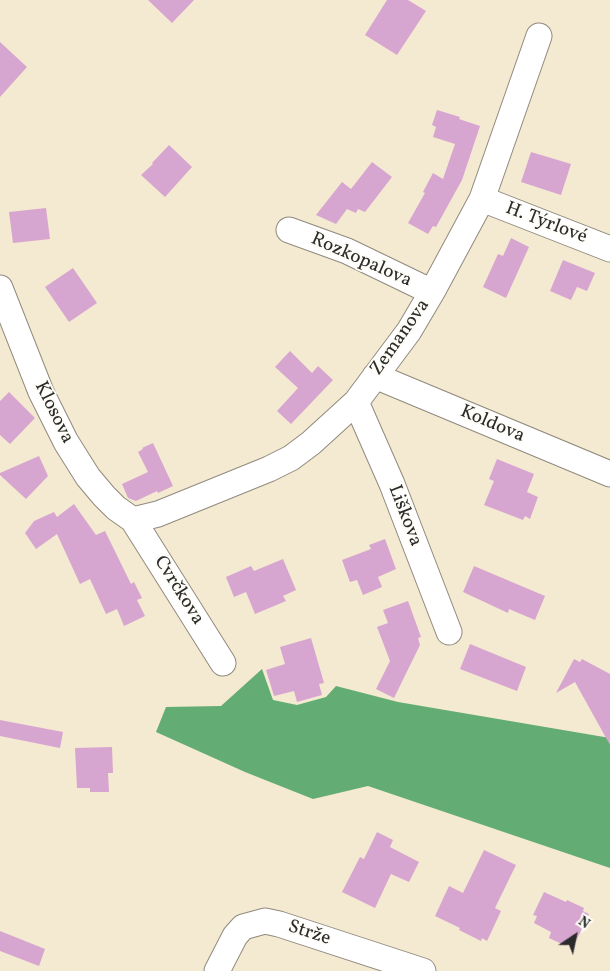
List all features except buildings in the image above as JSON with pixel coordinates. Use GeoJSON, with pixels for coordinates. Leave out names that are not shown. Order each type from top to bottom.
{"type":"FeatureCollection","features":[{"type":"Feature","properties":{"kind":"street","name":"Zemanova"},"geometry":{"type":"LineString","coordinates":[[133,520],[158,514],[292,458],[356,402],[409,331],[482,199],[539,36]]}},
{"type":"Feature","properties":{"kind":"street","name":"H. Týrlové"},"geometry":{"type":"LineString","coordinates":[[482,199],[610,249]]}},
{"type":"Feature","properties":{"kind":"street","name":"Rozkopalova"},"geometry":{"type":"LineString","coordinates":[[289,230],[347,251],[432,292]]}},
{"type":"Feature","properties":{"kind":"street","name":"Klosova"},"geometry":{"type":"LineString","coordinates":[[0,288],[41,392],[66,442],[88,477],[104,496],[116,508],[133,520]]}},
{"type":"Feature","properties":{"kind":"street","name":"Koldova"},"geometry":{"type":"LineString","coordinates":[[375,376],[610,474]]}},
{"type":"Feature","properties":{"kind":"street","name":"Liškova"},"geometry":{"type":"LineString","coordinates":[[356,402],[392,484],[449,632]]}},
{"type":"Feature","properties":{"kind":"street","name":"Cvrčkova"},"geometry":{"type":"LineString","coordinates":[[133,520],[224,663]]}},
{"type":"Feature","properties":{"kind":"street","name":"Strže"},"geometry":{"type":"LineString","coordinates":[[217,971],[235,936],[243,928],[265,921],[423,971]]}},
{"type":"Feature","properties":{"kind":"green space"},"geometry":{"type":"Polygon","coordinates":[[[262,669],[273,700],[297,705],[326,697],[336,686],[398,702],[610,738],[610,868],[368,786],[313,799],[245,772],[156,732],[166,707],[221,706],[262,669]]]}}]}
